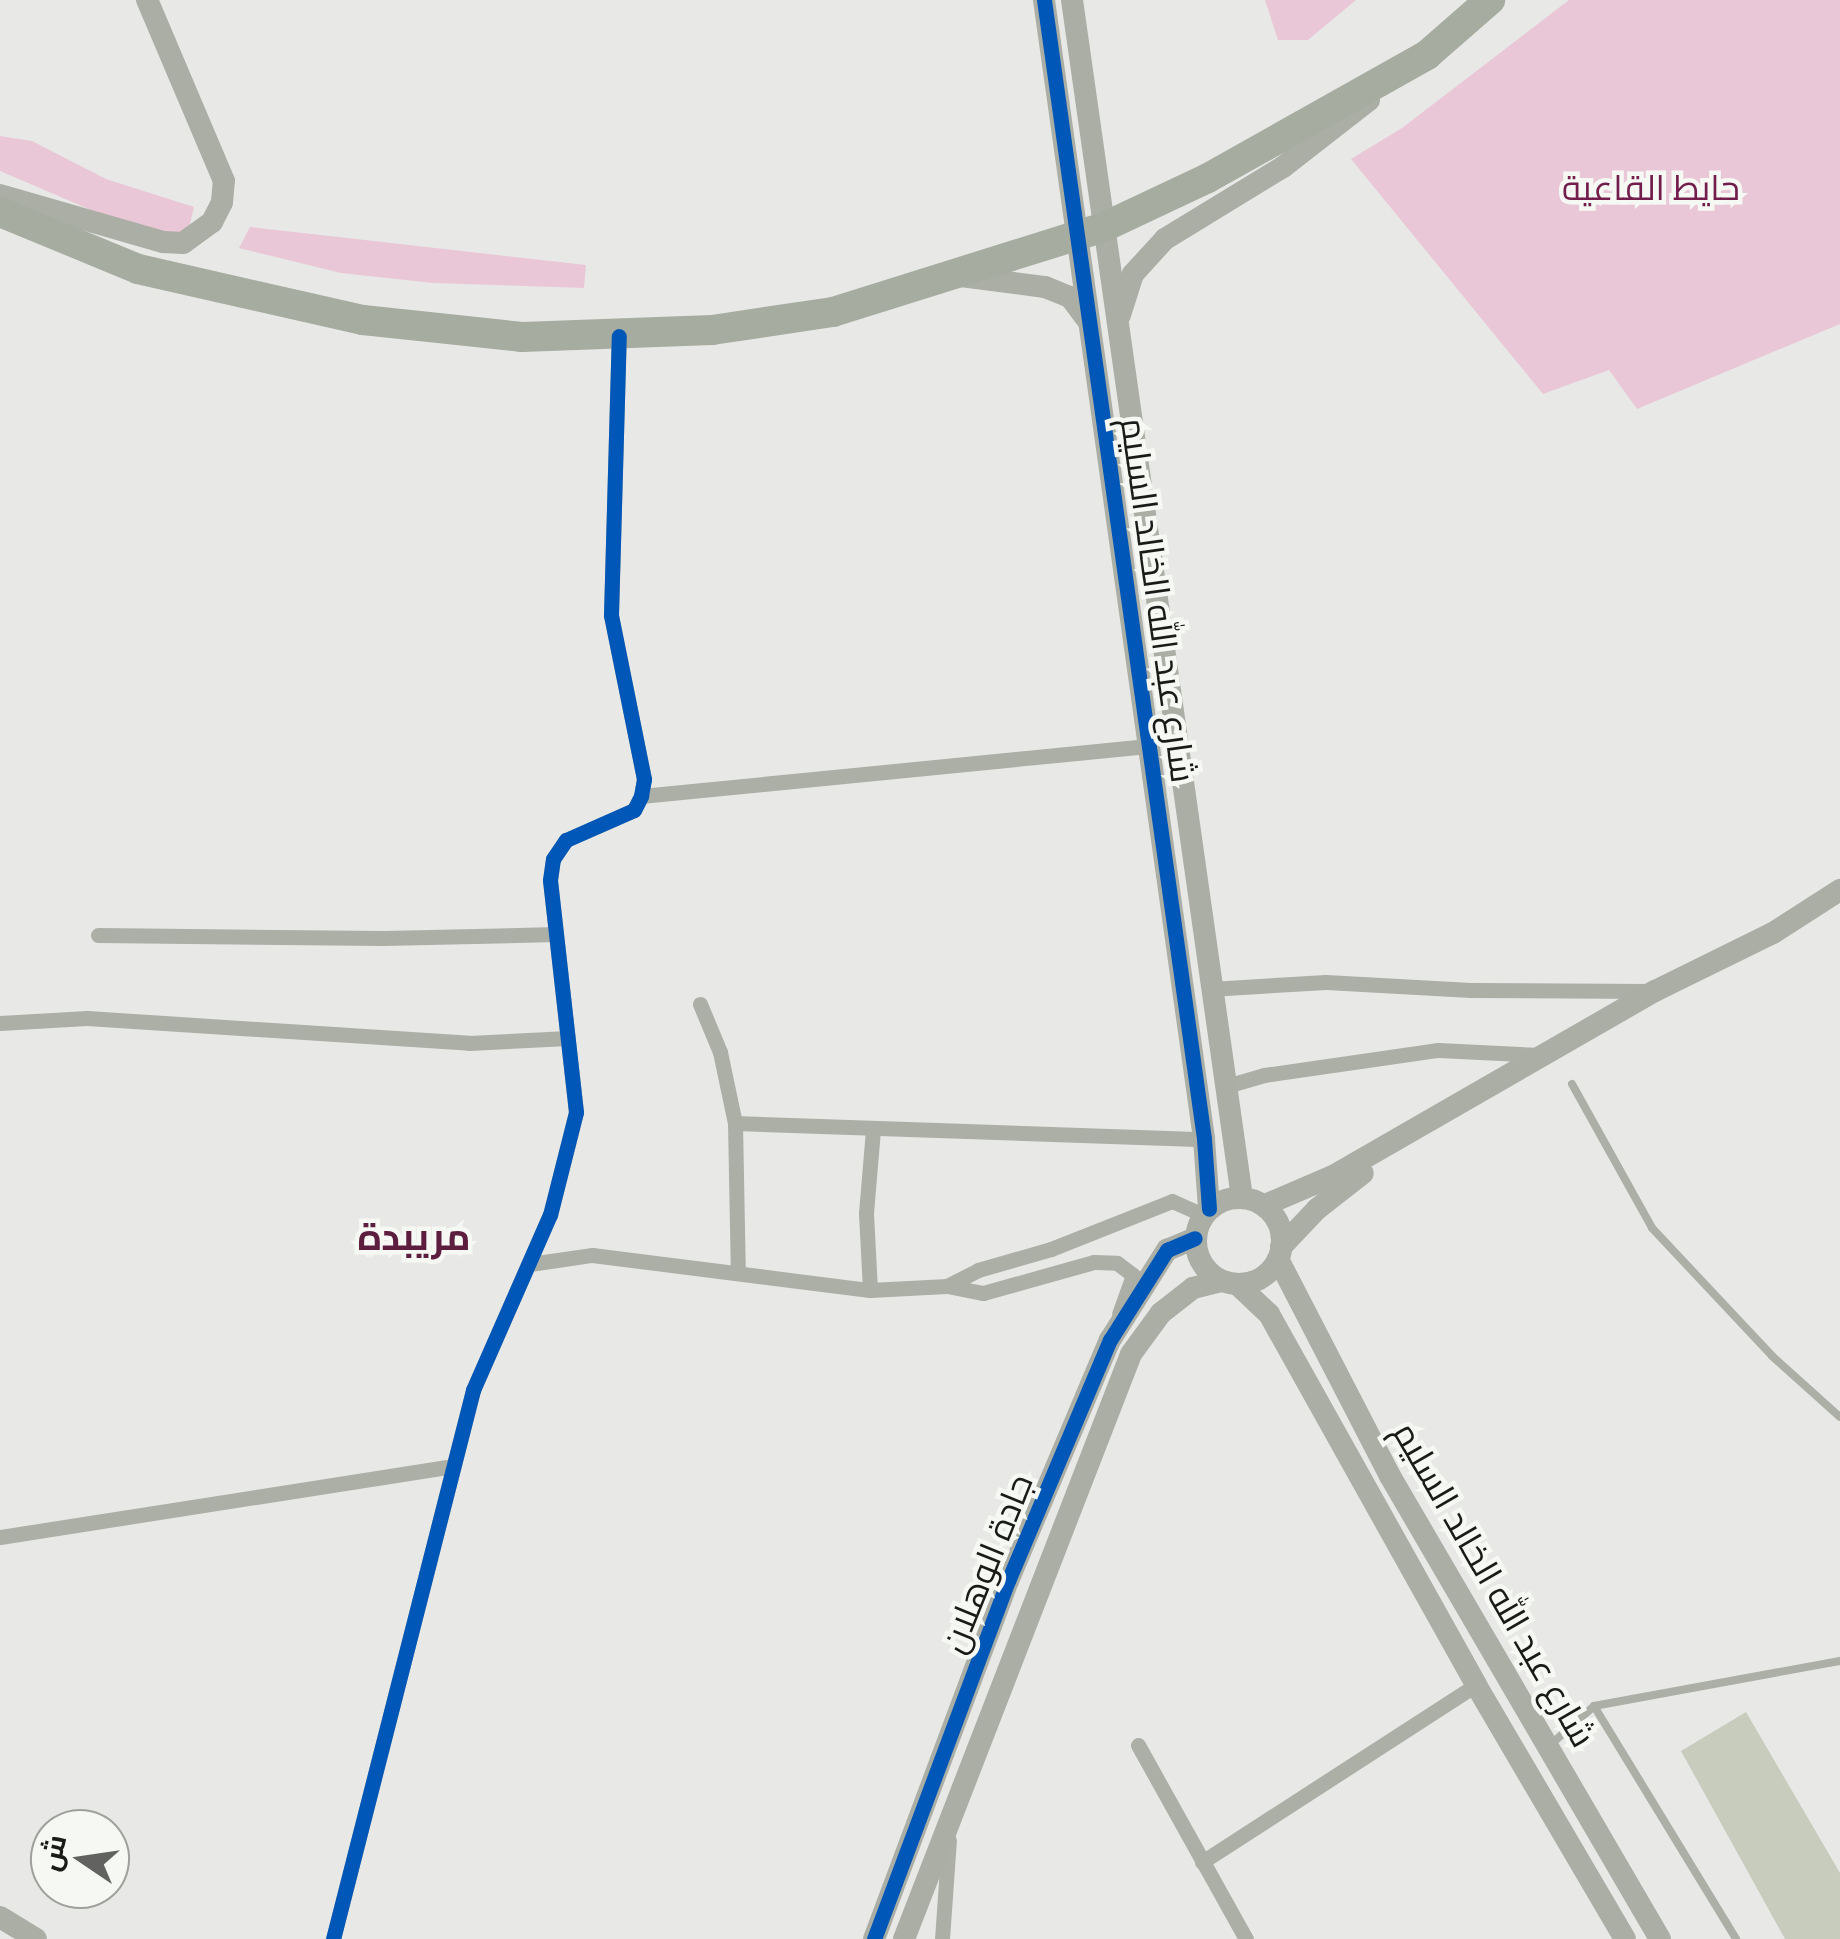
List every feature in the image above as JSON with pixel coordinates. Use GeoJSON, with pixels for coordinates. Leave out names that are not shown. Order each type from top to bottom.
{"type":"FeatureCollection","features":[{"type":"Feature","properties":{"kind":"highway"},"geometry":{"type":"LineString","coordinates":[[0,212],[138,268],[344,316],[522,337],[712,330],[833,312],[961,276],[1091,232],[1208,178],[1427,55],[1490,0]]}},
{"type":"Feature","properties":{"kind":"street"},"geometry":{"type":"LineString","coordinates":[[0,194],[163,242],[183,243],[212,222],[222,202],[224,181],[147,0]]}},
{"type":"Feature","properties":{"kind":"street","name":"شارع عبد الله الخالد السليم"},"geometry":{"type":"LineString","coordinates":[[1044,0],[1060,114],[1117,322],[1223,1087],[1242,1197]]}},
{"type":"Feature","properties":{"kind":"street","name":"شارع عبد الله الخالد السليم"},"geometry":{"type":"LineString","coordinates":[[1072,0],[1088,116],[1090,323],[1204,1139],[1206,1212]]}},
{"type":"Feature","properties":{"kind":"street","name":"شارع عبد الله الخالد السليم"},"geometry":{"type":"LineString","coordinates":[[1117,322],[1133,274],[1165,239],[1283,167],[1427,55]]}},
{"type":"Feature","properties":{"kind":"street"},"geometry":{"type":"LineString","coordinates":[[1060,114],[1072,137],[1080,136],[1088,116]]}},
{"type":"Feature","properties":{"kind":"street"},"geometry":{"type":"LineString","coordinates":[[961,276],[1045,287],[1070,298],[1090,323]]}},
{"type":"Feature","properties":{"kind":"street"},"geometry":{"type":"LineString","coordinates":[[333,1939],[473,1390],[550,1215],[576,1112],[550,880],[553,858],[566,840],[634,810],[641,796],[644,778],[611,615],[619,336]]}},
{"type":"Feature","properties":{"kind":"street"},"geometry":{"type":"LineString","coordinates":[[641,796],[1148,746]]}},
{"type":"Feature","properties":{"kind":"street"},"geometry":{"type":"LineString","coordinates":[[1265,1206],[1300,1194],[1656,992],[1772,933],[1840,890]]}},
{"type":"Feature","properties":{"kind":"street"},"geometry":{"type":"LineString","coordinates":[[98,935],[383,938],[556,934]]}},
{"type":"Feature","properties":{"kind":"street"},"geometry":{"type":"LineString","coordinates":[[1210,990],[1326,982],[1470,990],[1656,992]]}},
{"type":"Feature","properties":{"kind":"street"},"geometry":{"type":"LineString","coordinates":[[700,1004],[720,1052],[734,1123],[738,1273]]}},
{"type":"Feature","properties":{"kind":"street"},"geometry":{"type":"LineString","coordinates":[[0,1023],[87,1018],[470,1044],[568,1038]]}},
{"type":"Feature","properties":{"kind":"street"},"geometry":{"type":"LineString","coordinates":[[1223,1087],[1264,1075],[1438,1050],[1548,1056]]}},
{"type":"Feature","properties":{"kind":"street"},"geometry":{"type":"LineString","coordinates":[[1280,1253],[1279,1224],[1265,1206],[1242,1197],[1218,1202],[1206,1212],[1195,1238],[1202,1264],[1229,1282],[1261,1278],[1317,1209],[1429,1122]]}},
{"type":"Feature","properties":{"kind":"street"},"geometry":{"type":"LineString","coordinates":[[734,1123],[1204,1139]]}},
{"type":"Feature","properties":{"kind":"street"},"geometry":{"type":"LineString","coordinates":[[870,1290],[866,1213],[873,1130]]}},
{"type":"Feature","properties":{"kind":"street"},"geometry":{"type":"LineString","coordinates":[[947,1286],[978,1270],[1051,1249],[1172,1201],[1206,1212]]}},
{"type":"Feature","properties":{"kind":"street","name":"جادة الوهلان"},"geometry":{"type":"LineString","coordinates":[[874,1939],[1008,1581],[1110,1340],[1167,1250],[1195,1238]]}},
{"type":"Feature","properties":{"kind":"street","name":"شارع عبد الله الخالد السليم"},"geometry":{"type":"LineString","coordinates":[[1280,1253],[1390,1476],[1660,1939]]}},
{"type":"Feature","properties":{"kind":"street"},"geometry":{"type":"LineString","coordinates":[[530,1264],[592,1255],[870,1290],[947,1286],[984,1293],[1094,1262],[1117,1262],[1133,1275],[1110,1340]]}},
{"type":"Feature","properties":{"kind":"street","name":"شارع عبد الله الخالد السليم"},"geometry":{"type":"LineString","coordinates":[[1229,1282],[1269,1314],[1476,1685],[1624,1939]]}},
{"type":"Feature","properties":{"kind":"street","name":"جادة الوهلان"},"geometry":{"type":"LineString","coordinates":[[904,1939],[1131,1354],[1161,1313],[1193,1288],[1229,1282]]}},
{"type":"Feature","properties":{"kind":"street"},"geometry":{"type":"LineString","coordinates":[[0,1536],[454,1466]]}},
{"type":"Feature","properties":{"kind":"street"},"geometry":{"type":"LineString","coordinates":[[1202,1862],[1476,1685]]}},
{"type":"Feature","properties":{"kind":"street"},"geometry":{"type":"LineString","coordinates":[[1138,1746],[1246,1939]]}},
{"type":"Feature","properties":{"kind":"street"},"geometry":{"type":"LineString","coordinates":[[942,1939],[951,1816]]}},
{"type":"Feature","properties":{"kind":"street"},"geometry":{"type":"LineString","coordinates":[[0,1917],[36,1939]]}},
{"type":"Feature","properties":{"kind":"lane"},"geometry":{"type":"LineString","coordinates":[[1572,1084],[1652,1228],[1772,1356],[1840,1417]]}},
{"type":"Feature","properties":{"kind":"lane"},"geometry":{"type":"LineString","coordinates":[[1548,1746],[1594,1706],[1840,1660]]}},
{"type":"Feature","properties":{"kind":"lane"},"geometry":{"type":"LineString","coordinates":[[1594,1706],[1736,1939]]}},
{"type":"Feature","properties":{"kind":"green space"},"geometry":{"type":"Polygon","coordinates":[[[1265,0],[1356,0],[1308,40],[1278,40],[1265,0]]]}},
{"type":"Feature","properties":{"kind":"green space","name":"حايط القاعية"},"geometry":{"type":"Polygon","coordinates":[[[1569,0],[1840,0],[1840,324],[1637,409],[1609,370],[1543,394],[1351,159],[1402,128],[1569,0]]]}},
{"type":"Feature","properties":{"kind":"green space"},"geometry":{"type":"Polygon","coordinates":[[[0,136],[32,141],[106,179],[194,207],[189,228],[175,238],[112,219],[0,171],[0,136]]]}},
{"type":"Feature","properties":{"kind":"green space"},"geometry":{"type":"Polygon","coordinates":[[[250,227],[586,265],[584,288],[433,283],[341,273],[239,248],[250,227]]]}},
{"type":"Feature","properties":{"kind":"building"},"geometry":{"type":"Polygon","coordinates":[[[1746,1712],[1840,1873],[1840,1939],[1785,1939],[1681,1751],[1746,1712]]]}},
{"type":"Feature","properties":{"kind":"cycle path"},"geometry":{"type":"LineString","coordinates":[[1044,0],[1204,1139],[1209,1209]]}},
{"type":"Feature","properties":{"kind":"cycle path"},"geometry":{"type":"LineString","coordinates":[[333,1939],[473,1390],[550,1215],[576,1112],[550,880],[553,859],[566,840],[634,810],[641,796],[644,779],[611,615],[619,336]]}},
{"type":"Feature","properties":{"kind":"cycle path"},"geometry":{"type":"LineString","coordinates":[[874,1939],[1008,1581],[1110,1340],[1167,1250],[1195,1238]]}},
{"type":"Feature","properties":{"kind":"district","name":"مريبدة"},"geometry":{"type":"Point","coordinates":[414,1237]}}]}
